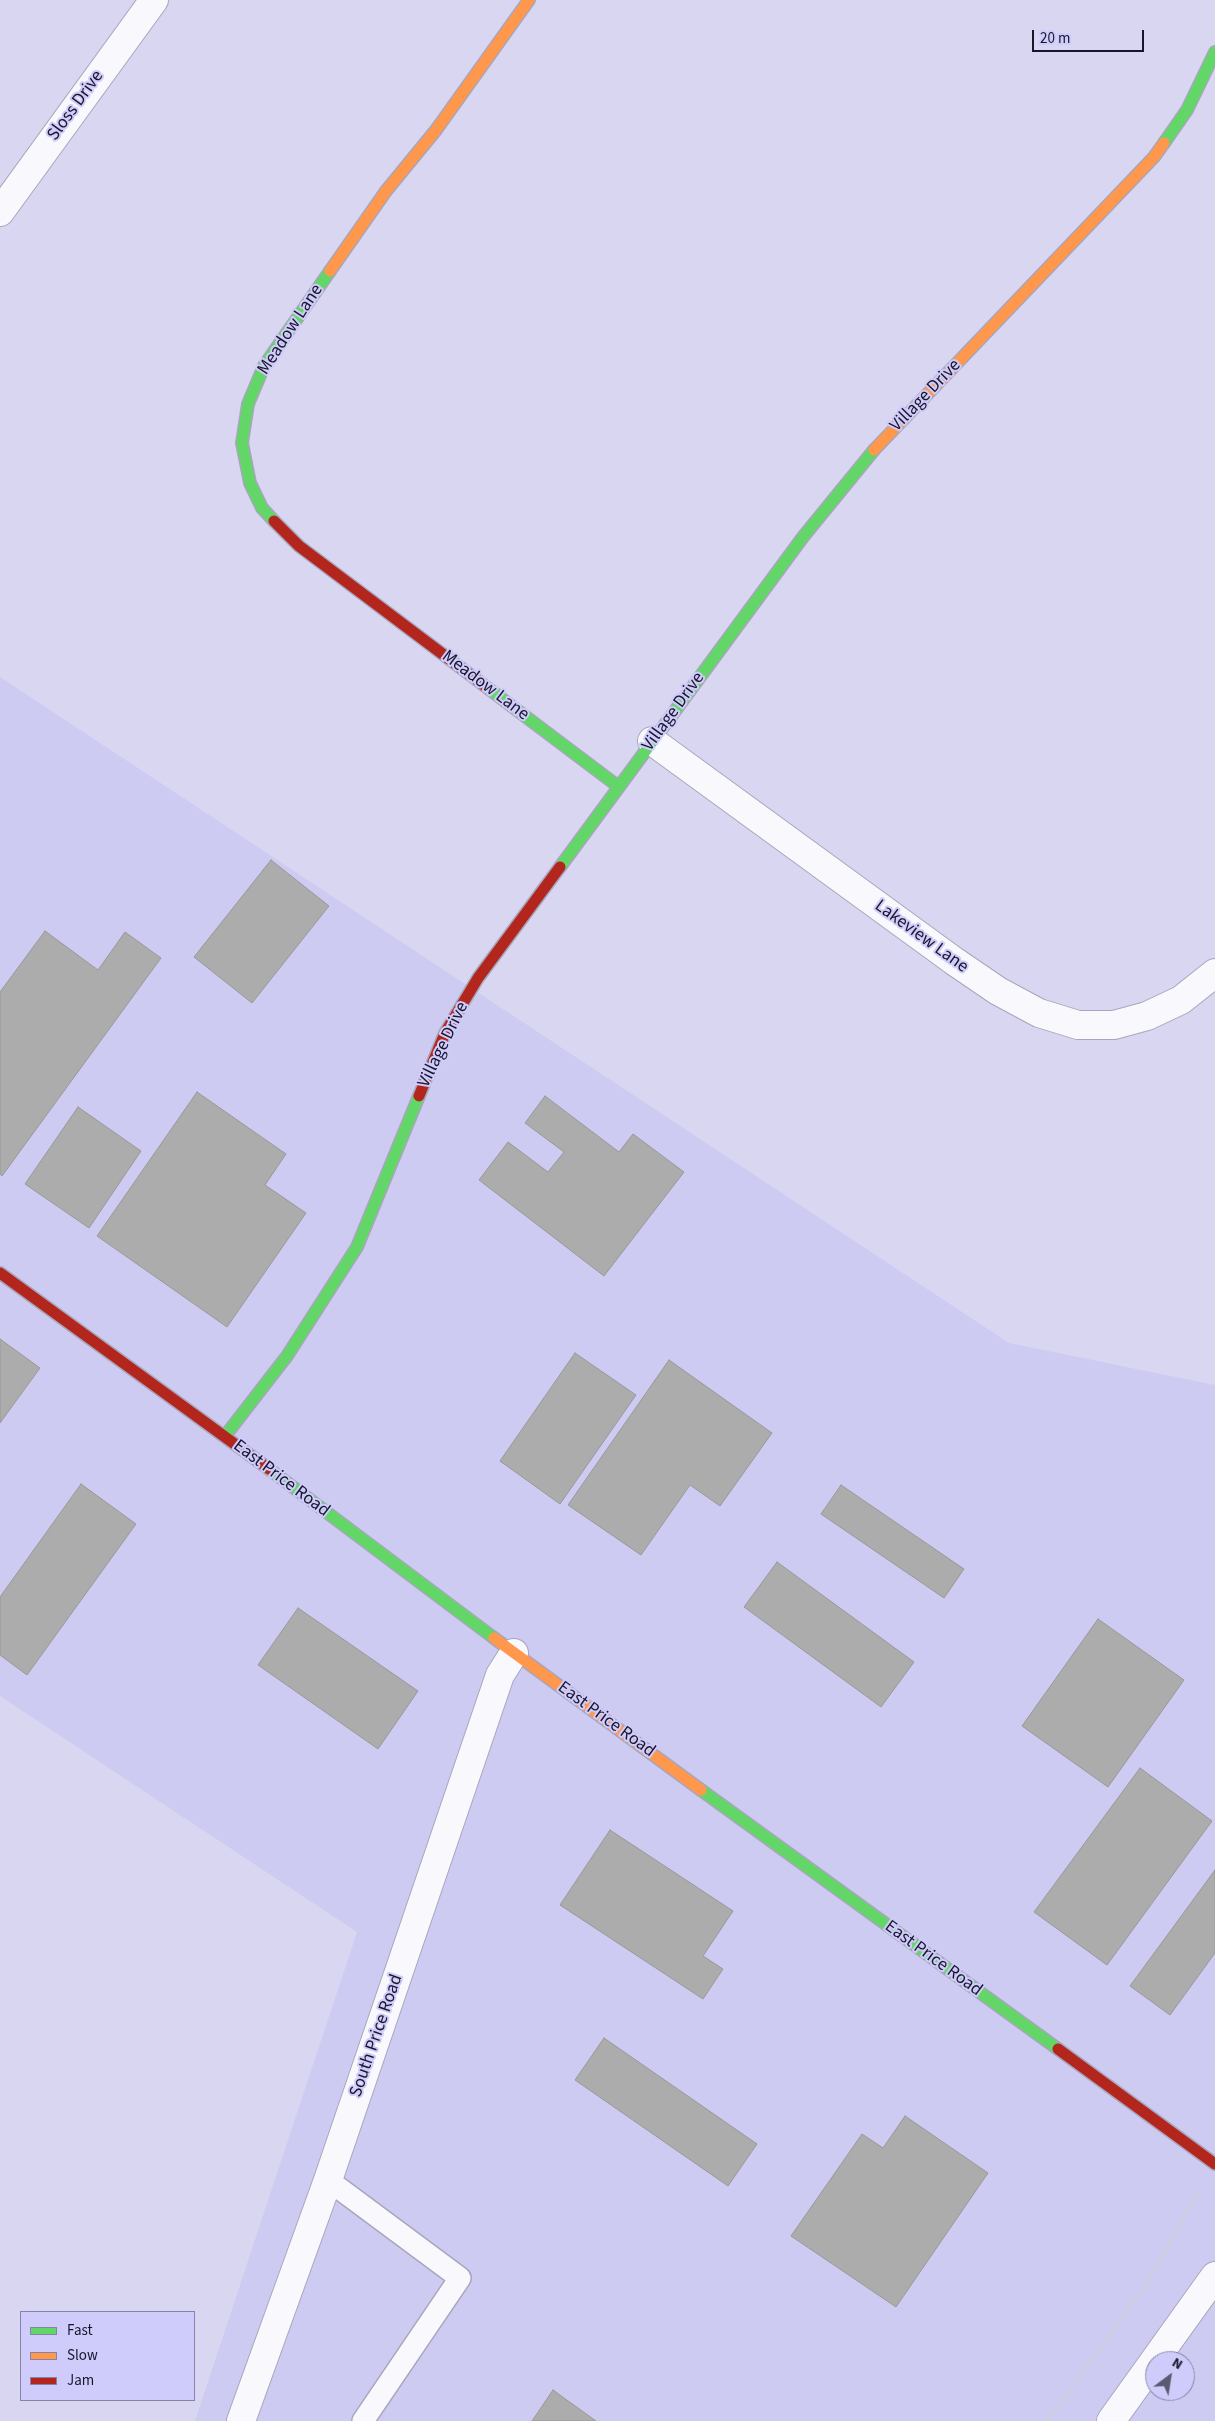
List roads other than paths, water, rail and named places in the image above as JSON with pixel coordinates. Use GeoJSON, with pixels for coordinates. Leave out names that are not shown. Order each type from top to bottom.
{"type":"FeatureCollection","features":[{"type":"Feature","properties":{"kind":"street","name":"Sloss Drive"},"geometry":{"type":"LineString","coordinates":[[0,212],[154,0]]}},
{"type":"Feature","properties":{"kind":"street","name":"Meadow Lane"},"geometry":{"type":"LineString","coordinates":[[529,0],[436,130],[386,191],[264,366],[248,404],[242,443],[250,482],[262,508],[298,546],[619,787]]}},
{"type":"Feature","properties":{"kind":"street","name":"Village Drive"},"geometry":{"type":"LineString","coordinates":[[224,1436],[287,1356],[334,1285],[356,1247],[446,1033],[474,986],[802,537],[870,455],[1154,157],[1187,110],[1215,52]]}},
{"type":"Feature","properties":{"kind":"street","name":"Lakeview Lane"},"geometry":{"type":"LineString","coordinates":[[652,742],[954,961],[998,991],[1039,1013],[1078,1025],[1114,1025],[1147,1016],[1181,1000],[1215,973]]}},
{"type":"Feature","properties":{"kind":"street","name":"East Price Road"},"geometry":{"type":"LineString","coordinates":[[0,1273],[224,1436],[514,1653],[1215,2164]]}},
{"type":"Feature","properties":{"kind":"street","name":"South Price Road"},"geometry":{"type":"LineString","coordinates":[[241,2421],[328,2180],[500,1675],[514,1653]]}},
{"type":"Feature","properties":{"kind":"street"},"geometry":{"type":"LineString","coordinates":[[1111,2421],[1215,2276]]}},
{"type":"Feature","properties":{"kind":"lane"},"geometry":{"type":"LineString","coordinates":[[328,2180],[460,2278],[363,2421]]}}]}
